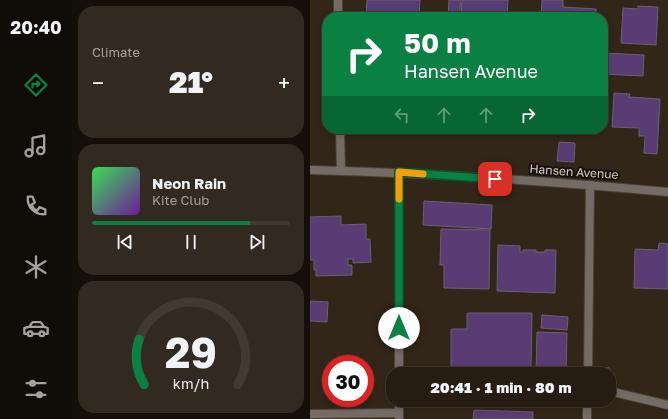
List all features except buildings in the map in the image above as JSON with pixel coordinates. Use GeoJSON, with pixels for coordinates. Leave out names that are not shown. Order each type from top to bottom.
{"type":"FeatureCollection","features":[{"type":"Feature","properties":{"kind":"street"},"geometry":{"type":"LineString","coordinates":[[338,0],[338,12]]}},
{"type":"Feature","properties":{"kind":"street"},"geometry":{"type":"LineString","coordinates":[[340,134],[341,171]]}},
{"type":"Feature","properties":{"kind":"street","name":"Hansen Avenue"},"geometry":{"type":"LineString","coordinates":[[310,170],[399,172],[668,192]]}},
{"type":"Feature","properties":{"kind":"street"},"geometry":{"type":"LineString","coordinates":[[399,172],[399,367]]}},
{"type":"Feature","properties":{"kind":"street"},"geometry":{"type":"LineString","coordinates":[[588,367],[590,185]]}},
{"type":"Feature","properties":{"kind":"street"},"geometry":{"type":"LineString","coordinates":[[616,393],[668,405]]}},
{"type":"Feature","properties":{"kind":"street"},"geometry":{"type":"LineString","coordinates":[[587,407],[587,419]]}},
{"type":"Feature","properties":{"kind":"street"},"geometry":{"type":"LineString","coordinates":[[310,414],[399,416]]}},
{"type":"Feature","properties":{"kind":"slow traffic"},"geometry":{"type":"LineString","coordinates":[[399,199],[399,172],[423,174]]}},
{"type":"Feature","properties":{"kind":"route"},"geometry":{"type":"LineString","coordinates":[[399,328],[399,172],[495,179]]}}]}
